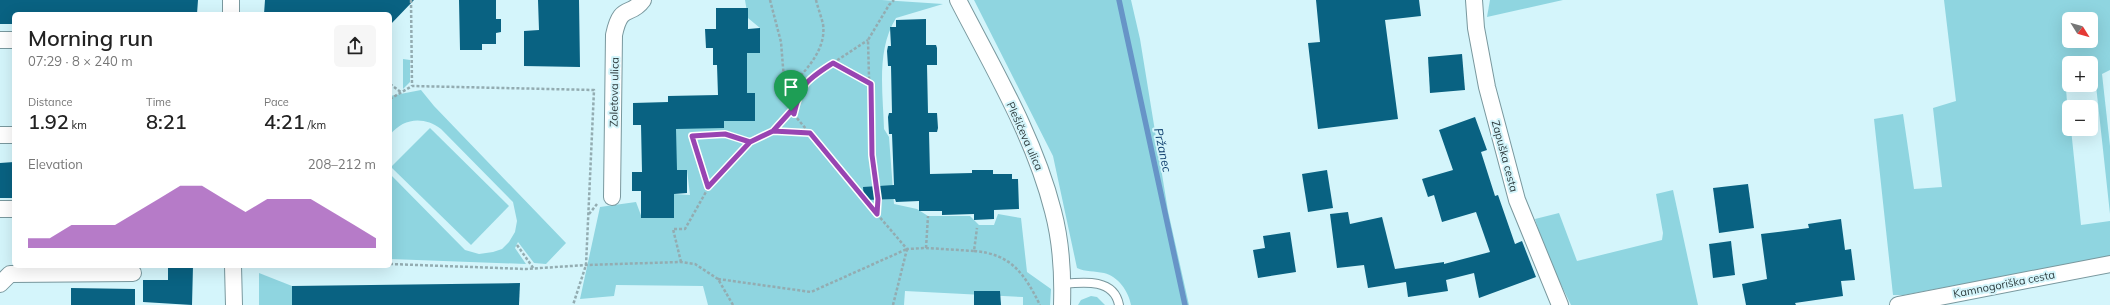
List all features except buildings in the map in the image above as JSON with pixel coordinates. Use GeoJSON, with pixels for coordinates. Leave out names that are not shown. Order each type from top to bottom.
{"type":"FeatureCollection","features":[{"type":"Feature","properties":{"kind":"street"},"geometry":{"type":"LineString","coordinates":[[231,0],[231,12]]}},
{"type":"Feature","properties":{"kind":"street","name":"Zoletova ulica"},"geometry":{"type":"LineString","coordinates":[[612,197],[614,35],[617,20],[620,16],[624,12],[640,5],[643,0]]}},
{"type":"Feature","properties":{"kind":"street","name":"Plešičeva ulica"},"geometry":{"type":"LineString","coordinates":[[958,0],[1038,160],[1054,212],[1060,248],[1062,305]]}},
{"type":"Feature","properties":{"kind":"street","name":"Zapuška cesta"},"geometry":{"type":"LineString","coordinates":[[1474,0],[1476,28],[1487,87],[1515,193],[1560,305]]}},
{"type":"Feature","properties":{"kind":"street"},"geometry":{"type":"LineString","coordinates":[[0,40],[12,40]]}},
{"type":"Feature","properties":{"kind":"street"},"geometry":{"type":"LineString","coordinates":[[0,135],[12,134]]}},
{"type":"Feature","properties":{"kind":"street"},"geometry":{"type":"LineString","coordinates":[[0,209],[12,209]]}},
{"type":"Feature","properties":{"kind":"street","name":"Kamnogoriška cesta"},"geometry":{"type":"LineString","coordinates":[[1898,305],[2110,264]]}},
{"type":"Feature","properties":{"kind":"street"},"geometry":{"type":"LineString","coordinates":[[233,268],[234,305]]}},
{"type":"Feature","properties":{"kind":"street"},"geometry":{"type":"LineString","coordinates":[[0,284],[10,274],[133,273]]}},
{"type":"Feature","properties":{"kind":"lane"},"geometry":{"type":"LineString","coordinates":[[1062,284],[1084,282],[1100,284],[1113,294],[1119,305]]}},
{"type":"Feature","properties":{"kind":"path"},"geometry":{"type":"LineString","coordinates":[[411,0],[412,86]]}},
{"type":"Feature","properties":{"kind":"path"},"geometry":{"type":"LineString","coordinates":[[770,0],[781,42],[786,92],[791,111],[907,249]]}},
{"type":"Feature","properties":{"kind":"path"},"geometry":{"type":"LineString","coordinates":[[786,92],[820,51],[823,39],[823,24],[816,0]]}},
{"type":"Feature","properties":{"kind":"path"},"geometry":{"type":"LineString","coordinates":[[794,114],[798,95],[807,80],[868,40],[889,4],[894,0]]}},
{"type":"Feature","properties":{"kind":"path"},"geometry":{"type":"LineString","coordinates":[[868,40],[871,84],[872,155],[878,199],[877,214]]}},
{"type":"Feature","properties":{"kind":"path"},"geometry":{"type":"LineString","coordinates":[[833,63],[871,84]]}},
{"type":"Feature","properties":{"kind":"path"},"geometry":{"type":"LineString","coordinates":[[392,86],[402,93]]}},
{"type":"Feature","properties":{"kind":"path"},"geometry":{"type":"LineString","coordinates":[[392,98],[412,86],[594,90],[586,265],[573,305]]}},
{"type":"Feature","properties":{"kind":"path"},"geometry":{"type":"LineString","coordinates":[[681,262],[673,230],[685,229],[708,187],[750,142],[773,131],[791,111]]}},
{"type":"Feature","properties":{"kind":"path"},"geometry":{"type":"LineString","coordinates":[[773,131],[810,133]]}},
{"type":"Feature","properties":{"kind":"path"},"geometry":{"type":"LineString","coordinates":[[708,187],[692,136],[725,134],[750,142]]}},
{"type":"Feature","properties":{"kind":"path"},"geometry":{"type":"LineString","coordinates":[[926,248],[928,216]]}},
{"type":"Feature","properties":{"kind":"path"},"geometry":{"type":"LineString","coordinates":[[974,251],[977,228]]}},
{"type":"Feature","properties":{"kind":"path"},"geometry":{"type":"LineString","coordinates":[[517,245],[534,269]]}},
{"type":"Feature","properties":{"kind":"path"},"geometry":{"type":"LineString","coordinates":[[392,264],[534,269],[586,265],[681,262],[695,264],[718,279],[811,292],[907,249],[926,248],[990,252],[1004,258],[1025,278],[1040,305]]}},
{"type":"Feature","properties":{"kind":"path"},"geometry":{"type":"LineString","coordinates":[[894,305],[907,249]]}},
{"type":"Feature","properties":{"kind":"path"},"geometry":{"type":"LineString","coordinates":[[718,279],[733,305]]}},
{"type":"Feature","properties":{"kind":"shaded area"},"geometry":{"type":"Polygon","coordinates":[[[745,0],[882,0],[943,4],[896,18],[890,30],[886,44],[882,72],[884,129],[889,137],[894,204],[917,209],[928,216],[970,216],[979,225],[994,225],[998,214],[1021,218],[1027,272],[1051,289],[1050,305],[1023,305],[1023,297],[905,291],[904,305],[708,305],[703,286],[616,285],[614,296],[580,299],[600,207],[636,202],[642,218],[674,218],[674,194],[690,195],[687,170],[676,170],[676,129],[724,121],[755,121],[755,93],[747,93],[747,53],[760,53],[760,28],[748,18],[745,0]]]}},
{"type":"Feature","properties":{"kind":"shaded area"},"geometry":{"type":"Polygon","coordinates":[[[974,0],[1131,0],[1140,39],[1168,211],[1189,305],[1131,305],[1128,295],[1122,285],[1114,277],[1104,273],[1077,268],[1053,156],[974,0]]]}},
{"type":"Feature","properties":{"kind":"shaded area"},"geometry":{"type":"Polygon","coordinates":[[[1490,0],[1563,0],[1487,17],[1490,0]]]}},
{"type":"Feature","properties":{"kind":"shaded area"},"geometry":{"type":"Polygon","coordinates":[[[1944,0],[2110,0],[2110,70],[2102,74],[2110,146],[2110,214],[2097,92],[2098,92],[2098,56],[2062,56],[2062,92],[2066,92],[2067,100],[2062,100],[2062,136],[2072,136],[2081,225],[2110,221],[2110,256],[1904,295],[1893,295],[1874,119],[1903,114],[1914,189],[1942,187],[1933,108],[1956,101],[1944,0]]]}},
{"type":"Feature","properties":{"kind":"shaded area"},"geometry":{"type":"Polygon","coordinates":[[[403,59],[410,60],[410,82],[403,89],[403,59]]]}},
{"type":"Feature","properties":{"kind":"shaded area"},"geometry":{"type":"Polygon","coordinates":[[[421,90],[434,106],[566,243],[546,264],[534,263],[518,242],[515,248],[526,264],[392,259],[392,176],[465,250],[479,254],[502,249],[509,242],[515,232],[517,221],[513,202],[441,129],[428,122],[414,121],[401,125],[392,133],[392,96],[421,90]]]}},
{"type":"Feature","properties":{"kind":"shaded area"},"geometry":{"type":"Polygon","coordinates":[[[430,128],[509,206],[471,245],[392,168],[392,166],[430,128]]]}},
{"type":"Feature","properties":{"kind":"shaded area"},"geometry":{"type":"Polygon","coordinates":[[[1673,190],[1698,305],[1571,305],[1546,254],[1535,219],[1559,213],[1577,261],[1662,240],[1663,233],[1656,194],[1673,190]]]}},
{"type":"Feature","properties":{"kind":"shaded area"},"geometry":{"type":"Polygon","coordinates":[[[259,273],[292,286],[292,305],[259,305],[259,273]]]}},
{"type":"Feature","properties":{"kind":"shaded area"},"geometry":{"type":"Polygon","coordinates":[[[1091,296],[1097,297],[1105,305],[1078,305],[1081,300],[1091,296]]]}},
{"type":"Feature","properties":{"kind":"waterway","name":"Pržanec"},"geometry":{"type":"LineString","coordinates":[[1119,0],[1185,305]]}},
{"type":"Feature","properties":{"kind":"route"},"geometry":{"type":"LineString","coordinates":[[791,111],[773,131],[750,142],[725,134],[692,136],[708,187],[750,142],[773,131],[810,133],[877,214],[878,199],[872,155],[871,84],[833,63],[807,80],[798,95],[794,114],[791,111]]}}]}
